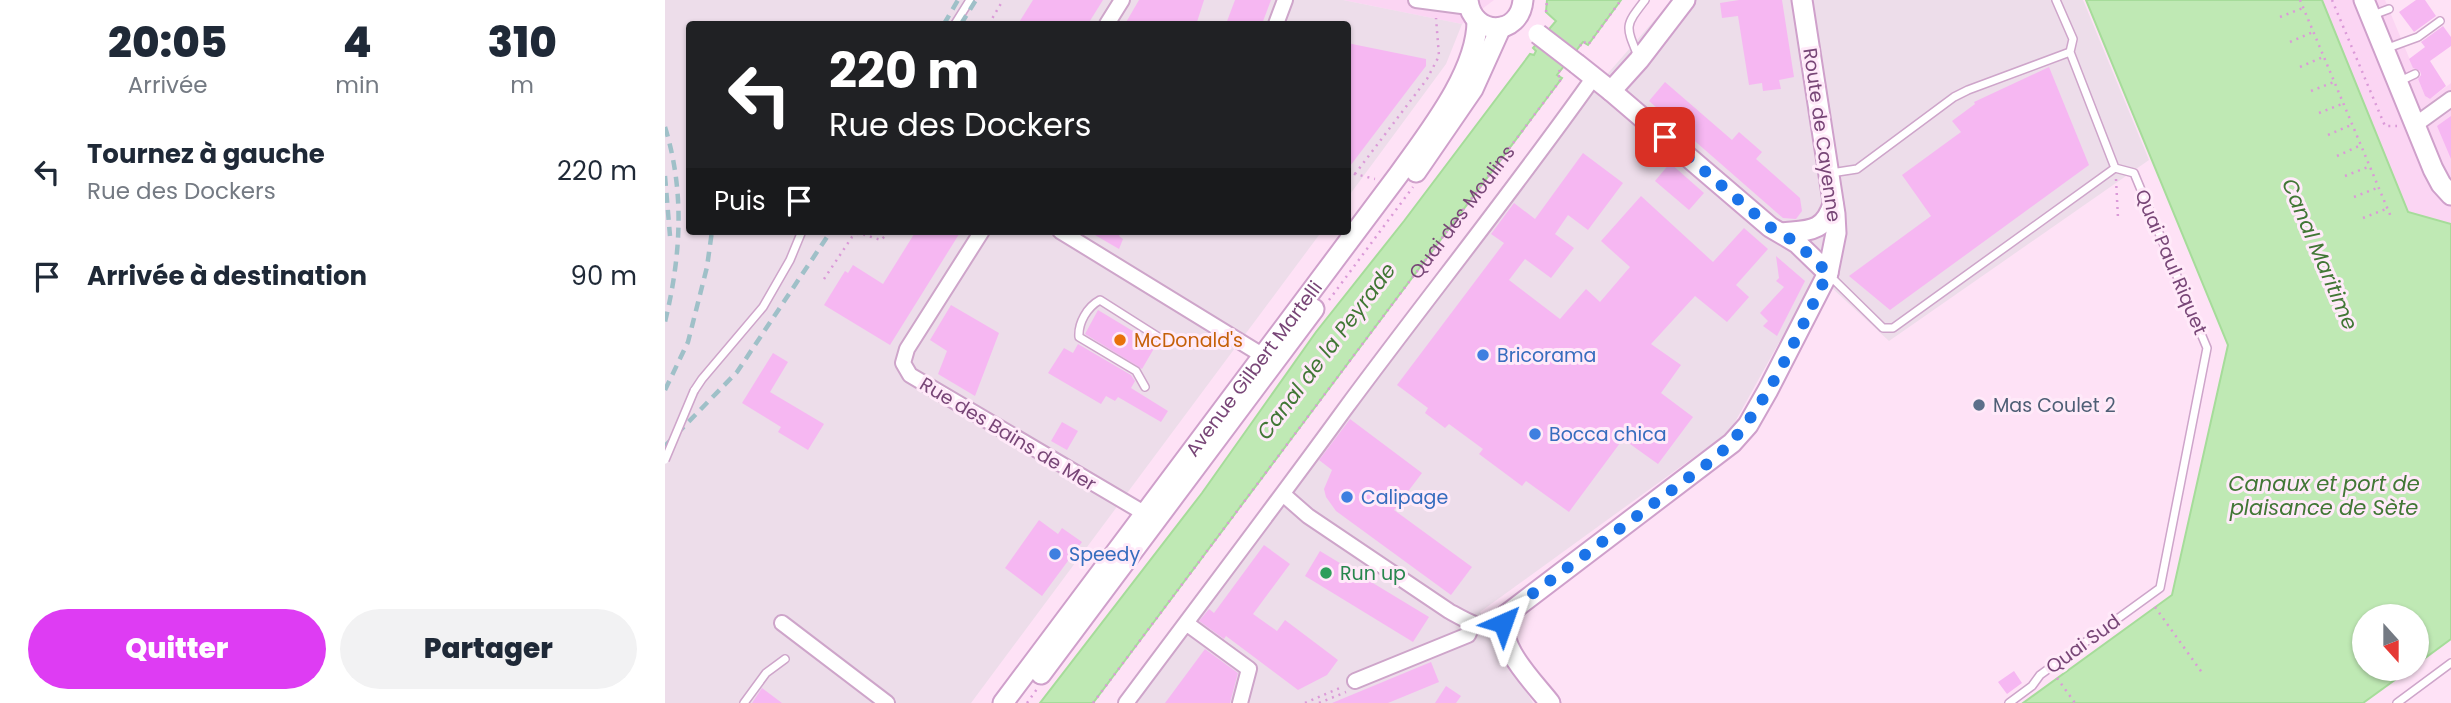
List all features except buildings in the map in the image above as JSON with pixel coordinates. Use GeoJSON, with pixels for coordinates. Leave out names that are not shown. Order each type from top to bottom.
{"type":"FeatureCollection","features":[{"type":"Feature","properties":{"kind":"main road"},"geometry":{"type":"LineString","coordinates":[[1611,91],[1639,60],[1685,0]]}},
{"type":"Feature","properties":{"kind":"main road","name":"Route de Cayenne"},"geometry":{"type":"LineString","coordinates":[[1502,627],[1506,615],[1524,600],[1733,443],[1748,425],[1768,390],[1828,273],[1836,233],[1834,202],[1802,0]]}},
{"type":"Feature","properties":{"kind":"main road"},"geometry":{"type":"LineString","coordinates":[[2367,8],[2384,49],[2407,78],[2414,121],[2447,186]]}},
{"type":"Feature","properties":{"kind":"main road"},"geometry":{"type":"LineString","coordinates":[[1471,10],[1492,28],[1513,15],[1611,91],[1770,227],[1797,243],[1828,273]]}},
{"type":"Feature","properties":{"kind":"main road","name":"Avenue Gilbert Martelli"},"geometry":{"type":"LineString","coordinates":[[1003,703],[1392,184],[1446,107],[1474,44],[1471,10]]}},
{"type":"Feature","properties":{"kind":"main road","name":"Avenue Gilbert Martelli"},"geometry":{"type":"LineString","coordinates":[[1019,703],[1448,129],[1513,15]]}},
{"type":"Feature","properties":{"kind":"main road"},"geometry":{"type":"LineString","coordinates":[[1782,233],[1820,227],[1826,221],[1834,202]]}},
{"type":"Feature","properties":{"kind":"main road"},"geometry":{"type":"LineString","coordinates":[[1502,627],[1515,658],[1550,703]]}},
{"type":"Feature","properties":{"kind":"street"},"geometry":{"type":"LineString","coordinates":[[1109,21],[1122,0]]}},
{"type":"Feature","properties":{"kind":"street"},"geometry":{"type":"LineString","coordinates":[[1277,21],[1285,0]]}},
{"type":"Feature","properties":{"kind":"street"},"geometry":{"type":"LineString","coordinates":[[1416,0],[1437,0],[1471,10]]}},
{"type":"Feature","properties":{"kind":"street","name":"Quai des Moulins"},"geometry":{"type":"LineString","coordinates":[[1126,703],[1594,77]]}},
{"type":"Feature","properties":{"kind":"street"},"geometry":{"type":"LineString","coordinates":[[2414,121],[2451,99]]}},
{"type":"Feature","properties":{"kind":"street","name":"Rue des Bains de Mer"},"geometry":{"type":"LineString","coordinates":[[979,235],[907,349],[903,363],[910,375],[1144,513]]}},
{"type":"Feature","properties":{"kind":"street"},"geometry":{"type":"LineString","coordinates":[[1067,235],[1262,355]]}},
{"type":"Feature","properties":{"kind":"street"},"geometry":{"type":"LineString","coordinates":[[1284,495],[1308,516],[1449,611],[1489,629],[1502,627]]}},
{"type":"Feature","properties":{"kind":"street"},"geometry":{"type":"LineString","coordinates":[[782,623],[887,703]]}},
{"type":"Feature","properties":{"kind":"street"},"geometry":{"type":"LineString","coordinates":[[1186,623],[1249,669],[1240,703]]}},
{"type":"Feature","properties":{"kind":"street"},"geometry":{"type":"LineString","coordinates":[[1355,681],[1468,635],[1473,624]]}},
{"type":"Feature","properties":{"kind":"lane"},"geometry":{"type":"LineString","coordinates":[[957,21],[970,0]]}},
{"type":"Feature","properties":{"kind":"lane"},"geometry":{"type":"LineString","coordinates":[[1639,60],[1627,27],[1645,0]]}},
{"type":"Feature","properties":{"kind":"lane"},"geometry":{"type":"LineString","coordinates":[[1828,273],[1882,328],[1893,328],[2115,168],[2070,52],[2073,40],[2056,0]]}},
{"type":"Feature","properties":{"kind":"lane"},"geometry":{"type":"LineString","coordinates":[[2367,8],[2389,9]]}},
{"type":"Feature","properties":{"kind":"lane"},"geometry":{"type":"LineString","coordinates":[[2384,49],[2418,37],[2440,21]]}},
{"type":"Feature","properties":{"kind":"lane"},"geometry":{"type":"LineString","coordinates":[[1829,173],[1857,169],[1961,94],[2070,52]]}},
{"type":"Feature","properties":{"kind":"lane","name":"Quai Paul Riquet"},"geometry":{"type":"LineString","coordinates":[[2115,168],[2134,173],[2207,348],[2160,588]]}},
{"type":"Feature","properties":{"kind":"lane"},"geometry":{"type":"LineString","coordinates":[[665,460],[694,391],[763,307],[790,260],[800,235]]}},
{"type":"Feature","properties":{"kind":"lane"},"geometry":{"type":"LineString","coordinates":[[1145,387],[1136,371],[1079,337],[1078,327],[1093,304],[1100,300],[1163,340],[1179,340]]}},
{"type":"Feature","properties":{"kind":"lane","name":"Quai Sud"},"geometry":{"type":"LineString","coordinates":[[2009,703],[2032,686],[2040,675],[2160,588]]}},
{"type":"Feature","properties":{"kind":"lane"},"geometry":{"type":"LineString","coordinates":[[744,703],[766,673],[785,659]]}},
{"type":"Feature","properties":{"kind":"lane"},"geometry":{"type":"LineString","coordinates":[[2397,703],[2451,663]]}},
{"type":"Feature","properties":{"kind":"path"},"geometry":{"type":"LineString","coordinates":[[991,21],[1003,0]]}},
{"type":"Feature","properties":{"kind":"path"},"geometry":{"type":"LineString","coordinates":[[1355,174],[1427,79],[1439,56],[1437,0]]}},
{"type":"Feature","properties":{"kind":"path"},"geometry":{"type":"LineString","coordinates":[[1546,12],[1547,0]]}},
{"type":"Feature","properties":{"kind":"path","name":"Quai des Moulins"},"geometry":{"type":"LineString","coordinates":[[1093,703],[1562,78],[1557,75],[1572,60],[1583,41],[1588,44],[1621,0]]}},
{"type":"Feature","properties":{"kind":"path"},"geometry":{"type":"LineString","coordinates":[[2300,0],[2391,217]]}},
{"type":"Feature","properties":{"kind":"path"},"geometry":{"type":"LineString","coordinates":[[2332,0],[2385,126],[2400,126],[2414,121]]}},
{"type":"Feature","properties":{"kind":"path"},"geometry":{"type":"LineString","coordinates":[[2280,17],[2304,8]]}},
{"type":"Feature","properties":{"kind":"path"},"geometry":{"type":"LineString","coordinates":[[2290,42],[2313,32]]}},
{"type":"Feature","properties":{"kind":"path"},"geometry":{"type":"LineString","coordinates":[[2300,67],[2324,57]]}},
{"type":"Feature","properties":{"kind":"path"},"geometry":{"type":"LineString","coordinates":[[2311,92],[2334,82]]}},
{"type":"Feature","properties":{"kind":"path"},"geometry":{"type":"LineString","coordinates":[[2319,113],[2343,103]]}},
{"type":"Feature","properties":{"kind":"path"},"geometry":{"type":"LineString","coordinates":[[2328,135],[2352,125]]}},
{"type":"Feature","properties":{"kind":"path"},"geometry":{"type":"LineString","coordinates":[[2337,156],[2361,146]]}},
{"type":"Feature","properties":{"kind":"path"},"geometry":{"type":"LineString","coordinates":[[2345,176],[2369,167]]}},
{"type":"Feature","properties":{"kind":"path"},"geometry":{"type":"LineString","coordinates":[[2115,168],[2118,218]]}},
{"type":"Feature","properties":{"kind":"path"},"geometry":{"type":"LineString","coordinates":[[1351,173],[1392,184]]}},
{"type":"Feature","properties":{"kind":"path"},"geometry":{"type":"LineString","coordinates":[[2354,197],[2378,187]]}},
{"type":"Feature","properties":{"kind":"path"},"geometry":{"type":"LineString","coordinates":[[2363,218],[2388,209]]}},
{"type":"Feature","properties":{"kind":"path"},"geometry":{"type":"LineString","coordinates":[[824,279],[856,235]]}},
{"type":"Feature","properties":{"kind":"path"},"geometry":{"type":"LineString","coordinates":[[865,235],[881,240],[886,235]]}},
{"type":"Feature","properties":{"kind":"path"},"geometry":{"type":"LineString","coordinates":[[2155,607],[2203,674]]}},
{"type":"Feature","properties":{"kind":"path"},"geometry":{"type":"LineString","coordinates":[[2057,678],[2075,703]]}},
{"type":"Feature","properties":{"kind":"path"},"geometry":{"type":"LineString","coordinates":[[1305,703],[1355,681]]}},
{"type":"Feature","properties":{"kind":"shaded area"},"geometry":{"type":"Polygon","coordinates":[[[665,0],[1343,0],[1462,24],[1446,64],[1351,193],[1351,21],[686,21],[686,235],[1319,235],[971,703],[665,703],[665,0]]]}},
{"type":"Feature","properties":{"kind":"shaded area"},"geometry":{"type":"Polygon","coordinates":[[[1343,0],[1494,0],[1462,24],[1343,0]]]}},
{"type":"Feature","properties":{"kind":"shaded area"},"geometry":{"type":"Polygon","coordinates":[[[1672,0],[2083,0],[2149,160],[1889,341],[1817,274],[1730,431],[1480,612],[1533,703],[1136,703],[1589,95],[1672,0]]]}},
{"type":"Feature","properties":{"kind":"shaded area"},"geometry":{"type":"Polygon","coordinates":[[[2322,0],[2385,0],[2425,96],[2430,99],[2451,83],[2451,224],[2408,212],[2322,0]]]}},
{"type":"Feature","properties":{"kind":"water","name":"Canal de la Peyrade"},"geometry":{"type":"Polygon","coordinates":[[[1547,0],[1621,0],[1588,45],[1583,42],[1557,75],[1562,78],[1093,703],[1040,703],[1202,493],[1316,332],[1530,54],[1534,55],[1536,51],[1533,48],[1556,21],[1546,12],[1547,0]]]}},
{"type":"Feature","properties":{"kind":"water","name":"Canaux et port de plaisance de Sète"},"geometry":{"type":"Polygon","coordinates":[[[2086,0],[2322,0],[2408,212],[2451,224],[2451,639],[2429,655],[2429,604],[2352,604],[2352,681],[2393,681],[2363,703],[2023,703],[2172,595],[2228,345],[2086,0]]]}},
{"type":"Feature","properties":{"kind":"railway"},"geometry":{"type":"LineString","coordinates":[[946,21],[958,0]]}},
{"type":"Feature","properties":{"kind":"railway"},"geometry":{"type":"LineString","coordinates":[[963,21],[976,0]]}},
{"type":"Feature","properties":{"kind":"railway"},"geometry":{"type":"LineString","coordinates":[[665,127],[676,176],[678,200],[675,273],[665,322]]}},
{"type":"Feature","properties":{"kind":"railway"},"geometry":{"type":"LineString","coordinates":[[665,176],[670,236]]}},
{"type":"Feature","properties":{"kind":"railway"},"geometry":{"type":"LineString","coordinates":[[665,390],[688,342],[707,267],[711,235]]}},
{"type":"Feature","properties":{"kind":"railway"},"geometry":{"type":"LineString","coordinates":[[665,446],[737,372],[828,235]]}},
{"type":"Feature","properties":{"kind":"place","name":"McDonald's"},"geometry":{"type":"Point","coordinates":[1120,340]}},
{"type":"Feature","properties":{"kind":"place","name":"Bricorama"},"geometry":{"type":"Point","coordinates":[1483,355]}},
{"type":"Feature","properties":{"kind":"place","name":"Mas Coulet 2"},"geometry":{"type":"Point","coordinates":[1979,405]}},
{"type":"Feature","properties":{"kind":"place","name":"Bocca chica"},"geometry":{"type":"Point","coordinates":[1535,434]}},
{"type":"Feature","properties":{"kind":"place","name":"Calipage"},"geometry":{"type":"Point","coordinates":[1347,497]}},
{"type":"Feature","properties":{"kind":"place","name":"Speedy"},"geometry":{"type":"Point","coordinates":[1055,554]}},
{"type":"Feature","properties":{"kind":"place","name":"Run up"},"geometry":{"type":"Point","coordinates":[1326,573]}},
{"type":"Feature","properties":{"kind":"route"},"geometry":{"type":"LineString","coordinates":[[1503,623],[1506,615],[1524,600],[1733,443],[1748,425],[1768,390],[1828,273],[1797,243],[1770,227],[1665,137]]}},
{"type":"Feature","properties":{"kind":"water label","name":"Canal Maritime"},"geometry":{"type":"Point","coordinates":[2320,254]}}]}
